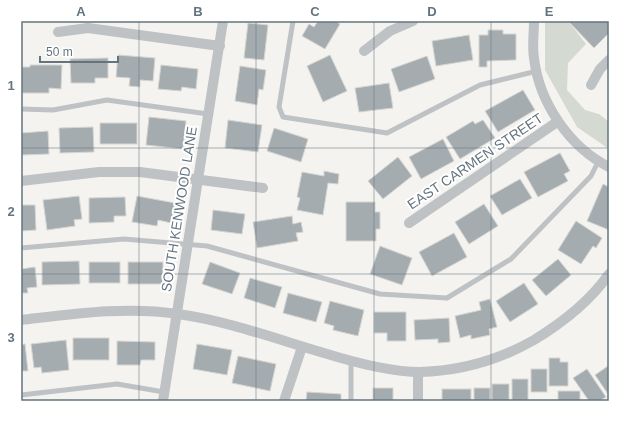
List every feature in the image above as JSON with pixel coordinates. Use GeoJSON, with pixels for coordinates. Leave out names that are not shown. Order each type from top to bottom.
{"type":"FeatureCollection","features":[{"type":"Feature","properties":{"kind":"street","name":"SOUTH KENWOOD LANE"},"geometry":{"type":"LineString","coordinates":[[164,397],[223,21]]}},
{"type":"Feature","properties":{"kind":"street"},"geometry":{"type":"LineString","coordinates":[[364,51],[390,31],[413,21]]}},
{"type":"Feature","properties":{"kind":"street"},"geometry":{"type":"LineString","coordinates":[[534,21],[534,58],[537,71],[543,91],[558,122],[598,162],[609,167]]}},
{"type":"Feature","properties":{"kind":"street"},"geometry":{"type":"LineString","coordinates":[[58,32],[88,28],[220,46]]}},
{"type":"Feature","properties":{"kind":"street"},"geometry":{"type":"LineString","coordinates":[[591,85],[600,69],[609,60]]}},
{"type":"Feature","properties":{"kind":"street","name":"EAST CARMEN STREET"},"geometry":{"type":"LineString","coordinates":[[409,223],[558,122]]}},
{"type":"Feature","properties":{"kind":"street"},"geometry":{"type":"LineString","coordinates":[[21,181],[99,172],[140,172],[263,188]]}},
{"type":"Feature","properties":{"kind":"street"},"geometry":{"type":"LineString","coordinates":[[21,320],[121,310],[178,314],[228,325],[364,365],[418,372],[450,370],[494,359],[525,345],[555,327],[582,304],[609,274]]}},
{"type":"Feature","properties":{"kind":"street"},"geometry":{"type":"LineString","coordinates":[[284,401],[302,346]]}},
{"type":"Feature","properties":{"kind":"street"},"geometry":{"type":"LineString","coordinates":[[418,372],[418,401]]}},
{"type":"Feature","properties":{"kind":"lane"},"geometry":{"type":"LineString","coordinates":[[293,21],[279,108],[283,117],[387,133],[480,85],[537,71]]}},
{"type":"Feature","properties":{"kind":"lane"},"geometry":{"type":"LineString","coordinates":[[21,109],[53,110],[107,100],[208,114]]}},
{"type":"Feature","properties":{"kind":"lane"},"geometry":{"type":"LineString","coordinates":[[21,248],[124,239],[207,246],[380,294],[447,298],[511,259],[591,176],[598,162]]}},
{"type":"Feature","properties":{"kind":"lane"},"geometry":{"type":"LineString","coordinates":[[351,361],[351,401]]}},
{"type":"Feature","properties":{"kind":"lane"},"geometry":{"type":"LineString","coordinates":[[21,395],[117,384],[164,397]]}},
{"type":"Feature","properties":{"kind":"shaded area"},"geometry":{"type":"Polygon","coordinates":[[[545,21],[570,21],[569,22],[586,44],[568,63],[567,90],[585,110],[599,114],[609,122],[609,149],[577,127],[545,70],[545,21]]]}},
{"type":"Feature","properties":{"kind":"building"},"geometry":{"type":"Polygon","coordinates":[[[318,21],[335,21],[340,24],[325,49],[302,36],[309,24],[314,27],[318,21]]]}},
{"type":"Feature","properties":{"kind":"building"},"geometry":{"type":"Polygon","coordinates":[[[609,21],[609,33],[594,48],[569,22],[609,21]]]}},
{"type":"Feature","properties":{"kind":"building"},"geometry":{"type":"Polygon","coordinates":[[[248,23],[268,25],[264,60],[244,58],[248,23]]]}},
{"type":"Feature","properties":{"kind":"building"},"geometry":{"type":"Polygon","coordinates":[[[488,30],[503,30],[503,34],[516,34],[516,60],[487,61],[487,67],[479,67],[479,35],[488,35],[488,30]]]}},
{"type":"Feature","properties":{"kind":"building"},"geometry":{"type":"Polygon","coordinates":[[[469,35],[473,60],[436,66],[432,41],[469,35]]]}},
{"type":"Feature","properties":{"kind":"building"},"geometry":{"type":"Polygon","coordinates":[[[118,55],[155,58],[153,81],[140,80],[140,87],[129,86],[130,78],[116,77],[118,55]]]}},
{"type":"Feature","properties":{"kind":"building"},"geometry":{"type":"Polygon","coordinates":[[[330,55],[347,91],[323,102],[307,66],[330,55]]]}},
{"type":"Feature","properties":{"kind":"building"},"geometry":{"type":"Polygon","coordinates":[[[427,56],[435,79],[399,92],[391,69],[427,56]]]}},
{"type":"Feature","properties":{"kind":"building"},"geometry":{"type":"Polygon","coordinates":[[[108,58],[108,78],[95,78],[95,83],[71,83],[70,59],[108,58]]]}},
{"type":"Feature","properties":{"kind":"building"},"geometry":{"type":"Polygon","coordinates":[[[30,65],[62,65],[61,89],[49,88],[49,93],[21,93],[21,67],[30,67],[30,65]]]}},
{"type":"Feature","properties":{"kind":"building"},"geometry":{"type":"Polygon","coordinates":[[[161,65],[198,69],[196,89],[182,87],[181,91],[158,89],[161,65]]]}},
{"type":"Feature","properties":{"kind":"building"},"geometry":{"type":"Polygon","coordinates":[[[240,66],[266,70],[263,90],[259,89],[257,105],[235,101],[240,66]]]}},
{"type":"Feature","properties":{"kind":"building"},"geometry":{"type":"Polygon","coordinates":[[[389,83],[393,108],[359,112],[355,88],[389,83]]]}},
{"type":"Feature","properties":{"kind":"building"},"geometry":{"type":"Polygon","coordinates":[[[523,90],[535,110],[498,132],[485,111],[523,90]]]}},
{"type":"Feature","properties":{"kind":"building"},"geometry":{"type":"Polygon","coordinates":[[[149,117],[186,121],[183,149],[146,145],[149,117]]]}},
{"type":"Feature","properties":{"kind":"building"},"geometry":{"type":"Polygon","coordinates":[[[228,120],[262,125],[258,152],[225,148],[228,120]]]}},
{"type":"Feature","properties":{"kind":"building"},"geometry":{"type":"Polygon","coordinates":[[[483,120],[495,138],[460,159],[446,137],[473,121],[475,124],[483,120]]]}},
{"type":"Feature","properties":{"kind":"building"},"geometry":{"type":"Polygon","coordinates":[[[100,123],[137,123],[137,144],[100,144],[100,123]]]}},
{"type":"Feature","properties":{"kind":"building"},"geometry":{"type":"Polygon","coordinates":[[[93,127],[94,152],[60,153],[59,128],[93,127]]]}},
{"type":"Feature","properties":{"kind":"building"},"geometry":{"type":"Polygon","coordinates":[[[274,128],[308,139],[301,162],[267,151],[274,128]]]}},
{"type":"Feature","properties":{"kind":"building"},"geometry":{"type":"Polygon","coordinates":[[[48,131],[49,154],[21,155],[21,133],[48,131]]]}},
{"type":"Feature","properties":{"kind":"building"},"geometry":{"type":"Polygon","coordinates":[[[443,139],[454,161],[421,179],[409,157],[443,139]]]}},
{"type":"Feature","properties":{"kind":"building"},"geometry":{"type":"Polygon","coordinates":[[[560,153],[570,171],[564,174],[568,181],[538,197],[524,172],[560,153]]]}},
{"type":"Feature","properties":{"kind":"building"},"geometry":{"type":"Polygon","coordinates":[[[398,157],[412,176],[383,199],[368,181],[398,157]]]}},
{"type":"Feature","properties":{"kind":"building"},"geometry":{"type":"Polygon","coordinates":[[[324,171],[339,174],[338,184],[328,183],[323,215],[297,210],[300,198],[297,197],[302,172],[324,176],[324,171]]]}},
{"type":"Feature","properties":{"kind":"building"},"geometry":{"type":"Polygon","coordinates":[[[520,179],[532,198],[502,215],[490,196],[520,179]]]}},
{"type":"Feature","properties":{"kind":"building"},"geometry":{"type":"Polygon","coordinates":[[[603,184],[609,187],[609,230],[587,221],[603,184]]]}},
{"type":"Feature","properties":{"kind":"building"},"geometry":{"type":"Polygon","coordinates":[[[79,196],[82,219],[74,220],[75,226],[47,230],[43,200],[79,196]]]}},
{"type":"Feature","properties":{"kind":"building"},"geometry":{"type":"Polygon","coordinates":[[[137,196],[175,203],[171,223],[158,220],[157,226],[132,222],[137,196]]]}},
{"type":"Feature","properties":{"kind":"building"},"geometry":{"type":"Polygon","coordinates":[[[125,197],[126,216],[114,216],[114,222],[89,223],[89,198],[125,197]]]}},
{"type":"Feature","properties":{"kind":"building"},"geometry":{"type":"Polygon","coordinates":[[[346,202],[375,202],[375,212],[380,212],[380,229],[376,229],[376,241],[346,241],[346,202]]]}},
{"type":"Feature","properties":{"kind":"building"},"geometry":{"type":"Polygon","coordinates":[[[484,204],[498,226],[469,244],[455,222],[484,204]]]}},
{"type":"Feature","properties":{"kind":"building"},"geometry":{"type":"Polygon","coordinates":[[[21,205],[35,205],[36,230],[21,231],[21,205]]]}},
{"type":"Feature","properties":{"kind":"building"},"geometry":{"type":"Polygon","coordinates":[[[213,210],[245,214],[242,234],[211,230],[213,210]]]}},
{"type":"Feature","properties":{"kind":"building"},"geometry":{"type":"Polygon","coordinates":[[[292,216],[293,224],[301,222],[303,232],[296,233],[298,241],[257,248],[253,222],[292,216]]]}},
{"type":"Feature","properties":{"kind":"building"},"geometry":{"type":"Polygon","coordinates":[[[576,221],[602,238],[596,248],[593,246],[581,264],[558,250],[576,221]]]}},
{"type":"Feature","properties":{"kind":"building"},"geometry":{"type":"Polygon","coordinates":[[[454,233],[467,257],[432,276],[419,252],[454,233]]]}},
{"type":"Feature","properties":{"kind":"building"},"geometry":{"type":"Polygon","coordinates":[[[380,246],[412,258],[402,285],[370,274],[380,246]]]}},
{"type":"Feature","properties":{"kind":"building"},"geometry":{"type":"Polygon","coordinates":[[[558,259],[571,275],[546,296],[532,280],[558,259]]]}},
{"type":"Feature","properties":{"kind":"building"},"geometry":{"type":"Polygon","coordinates":[[[79,261],[80,284],[42,285],[42,262],[79,261]]]}},
{"type":"Feature","properties":{"kind":"building"},"geometry":{"type":"Polygon","coordinates":[[[89,262],[120,262],[120,283],[89,283],[89,262]]]}},
{"type":"Feature","properties":{"kind":"building"},"geometry":{"type":"Polygon","coordinates":[[[128,262],[163,262],[163,284],[128,284],[128,262]]]}},
{"type":"Feature","properties":{"kind":"building"},"geometry":{"type":"Polygon","coordinates":[[[210,262],[240,273],[232,294],[202,284],[210,262]]]}},
{"type":"Feature","properties":{"kind":"building"},"geometry":{"type":"Polygon","coordinates":[[[35,267],[37,287],[27,288],[28,293],[21,293],[21,269],[35,267]]]}},
{"type":"Feature","properties":{"kind":"building"},"geometry":{"type":"Polygon","coordinates":[[[250,278],[282,287],[275,308],[244,298],[250,278]]]}},
{"type":"Feature","properties":{"kind":"building"},"geometry":{"type":"Polygon","coordinates":[[[524,283],[538,304],[510,322],[496,301],[524,283]]]}},
{"type":"Feature","properties":{"kind":"building"},"geometry":{"type":"Polygon","coordinates":[[[288,293],[322,302],[316,322],[283,313],[288,293]]]}},
{"type":"Feature","properties":{"kind":"building"},"geometry":{"type":"Polygon","coordinates":[[[490,299],[497,327],[489,329],[490,335],[471,339],[471,335],[460,338],[455,316],[481,310],[479,302],[490,299]]]}},
{"type":"Feature","properties":{"kind":"building"},"geometry":{"type":"Polygon","coordinates":[[[330,301],[364,310],[358,336],[333,330],[334,326],[324,323],[330,301]]]}},
{"type":"Feature","properties":{"kind":"building"},"geometry":{"type":"Polygon","coordinates":[[[374,312],[406,312],[406,341],[387,341],[387,333],[374,333],[374,312]]]}},
{"type":"Feature","properties":{"kind":"building"},"geometry":{"type":"Polygon","coordinates":[[[449,318],[450,342],[438,343],[438,339],[415,340],[414,320],[449,318]]]}},
{"type":"Feature","properties":{"kind":"building"},"geometry":{"type":"Polygon","coordinates":[[[73,338],[109,338],[109,360],[73,360],[73,338]]]}},
{"type":"Feature","properties":{"kind":"building"},"geometry":{"type":"Polygon","coordinates":[[[66,340],[69,370],[42,373],[41,367],[34,368],[31,344],[66,340]]]}},
{"type":"Feature","properties":{"kind":"building"},"geometry":{"type":"Polygon","coordinates":[[[117,341],[155,342],[155,360],[141,360],[140,365],[117,365],[117,341]]]}},
{"type":"Feature","properties":{"kind":"building"},"geometry":{"type":"Polygon","coordinates":[[[25,344],[28,371],[21,371],[21,345],[25,344]]]}},
{"type":"Feature","properties":{"kind":"building"},"geometry":{"type":"Polygon","coordinates":[[[197,344],[232,350],[227,375],[193,369],[197,344]]]}},
{"type":"Feature","properties":{"kind":"building"},"geometry":{"type":"Polygon","coordinates":[[[238,356],[276,364],[270,391],[232,383],[238,356]]]}},
{"type":"Feature","properties":{"kind":"building"},"geometry":{"type":"Polygon","coordinates":[[[549,358],[560,358],[560,362],[568,362],[568,386],[549,386],[549,358]]]}},
{"type":"Feature","properties":{"kind":"building"},"geometry":{"type":"Polygon","coordinates":[[[608,366],[609,368],[608,394],[595,375],[608,366]]]}},
{"type":"Feature","properties":{"kind":"building"},"geometry":{"type":"Polygon","coordinates":[[[531,369],[547,369],[547,392],[531,392],[531,369]]]}},
{"type":"Feature","properties":{"kind":"building"},"geometry":{"type":"Polygon","coordinates":[[[587,369],[606,397],[599,401],[589,401],[573,378],[587,369]]]}},
{"type":"Feature","properties":{"kind":"building"},"geometry":{"type":"Polygon","coordinates":[[[512,379],[528,379],[528,401],[512,401],[512,379]]]}},
{"type":"Feature","properties":{"kind":"building"},"geometry":{"type":"Polygon","coordinates":[[[492,384],[509,384],[509,401],[492,401],[492,384]]]}},
{"type":"Feature","properties":{"kind":"building"},"geometry":{"type":"Polygon","coordinates":[[[373,388],[393,388],[393,401],[373,401],[373,388]]]}},
{"type":"Feature","properties":{"kind":"building"},"geometry":{"type":"Polygon","coordinates":[[[474,388],[490,388],[490,401],[474,401],[474,388]]]}},
{"type":"Feature","properties":{"kind":"building"},"geometry":{"type":"Polygon","coordinates":[[[442,389],[471,389],[471,401],[442,401],[442,389]]]}},
{"type":"Feature","properties":{"kind":"building"},"geometry":{"type":"Polygon","coordinates":[[[558,391],[580,391],[580,401],[558,401],[558,391]]]}},
{"type":"Feature","properties":{"kind":"building"},"geometry":{"type":"Polygon","coordinates":[[[307,392],[341,394],[341,401],[306,401],[307,392]]]}}]}
